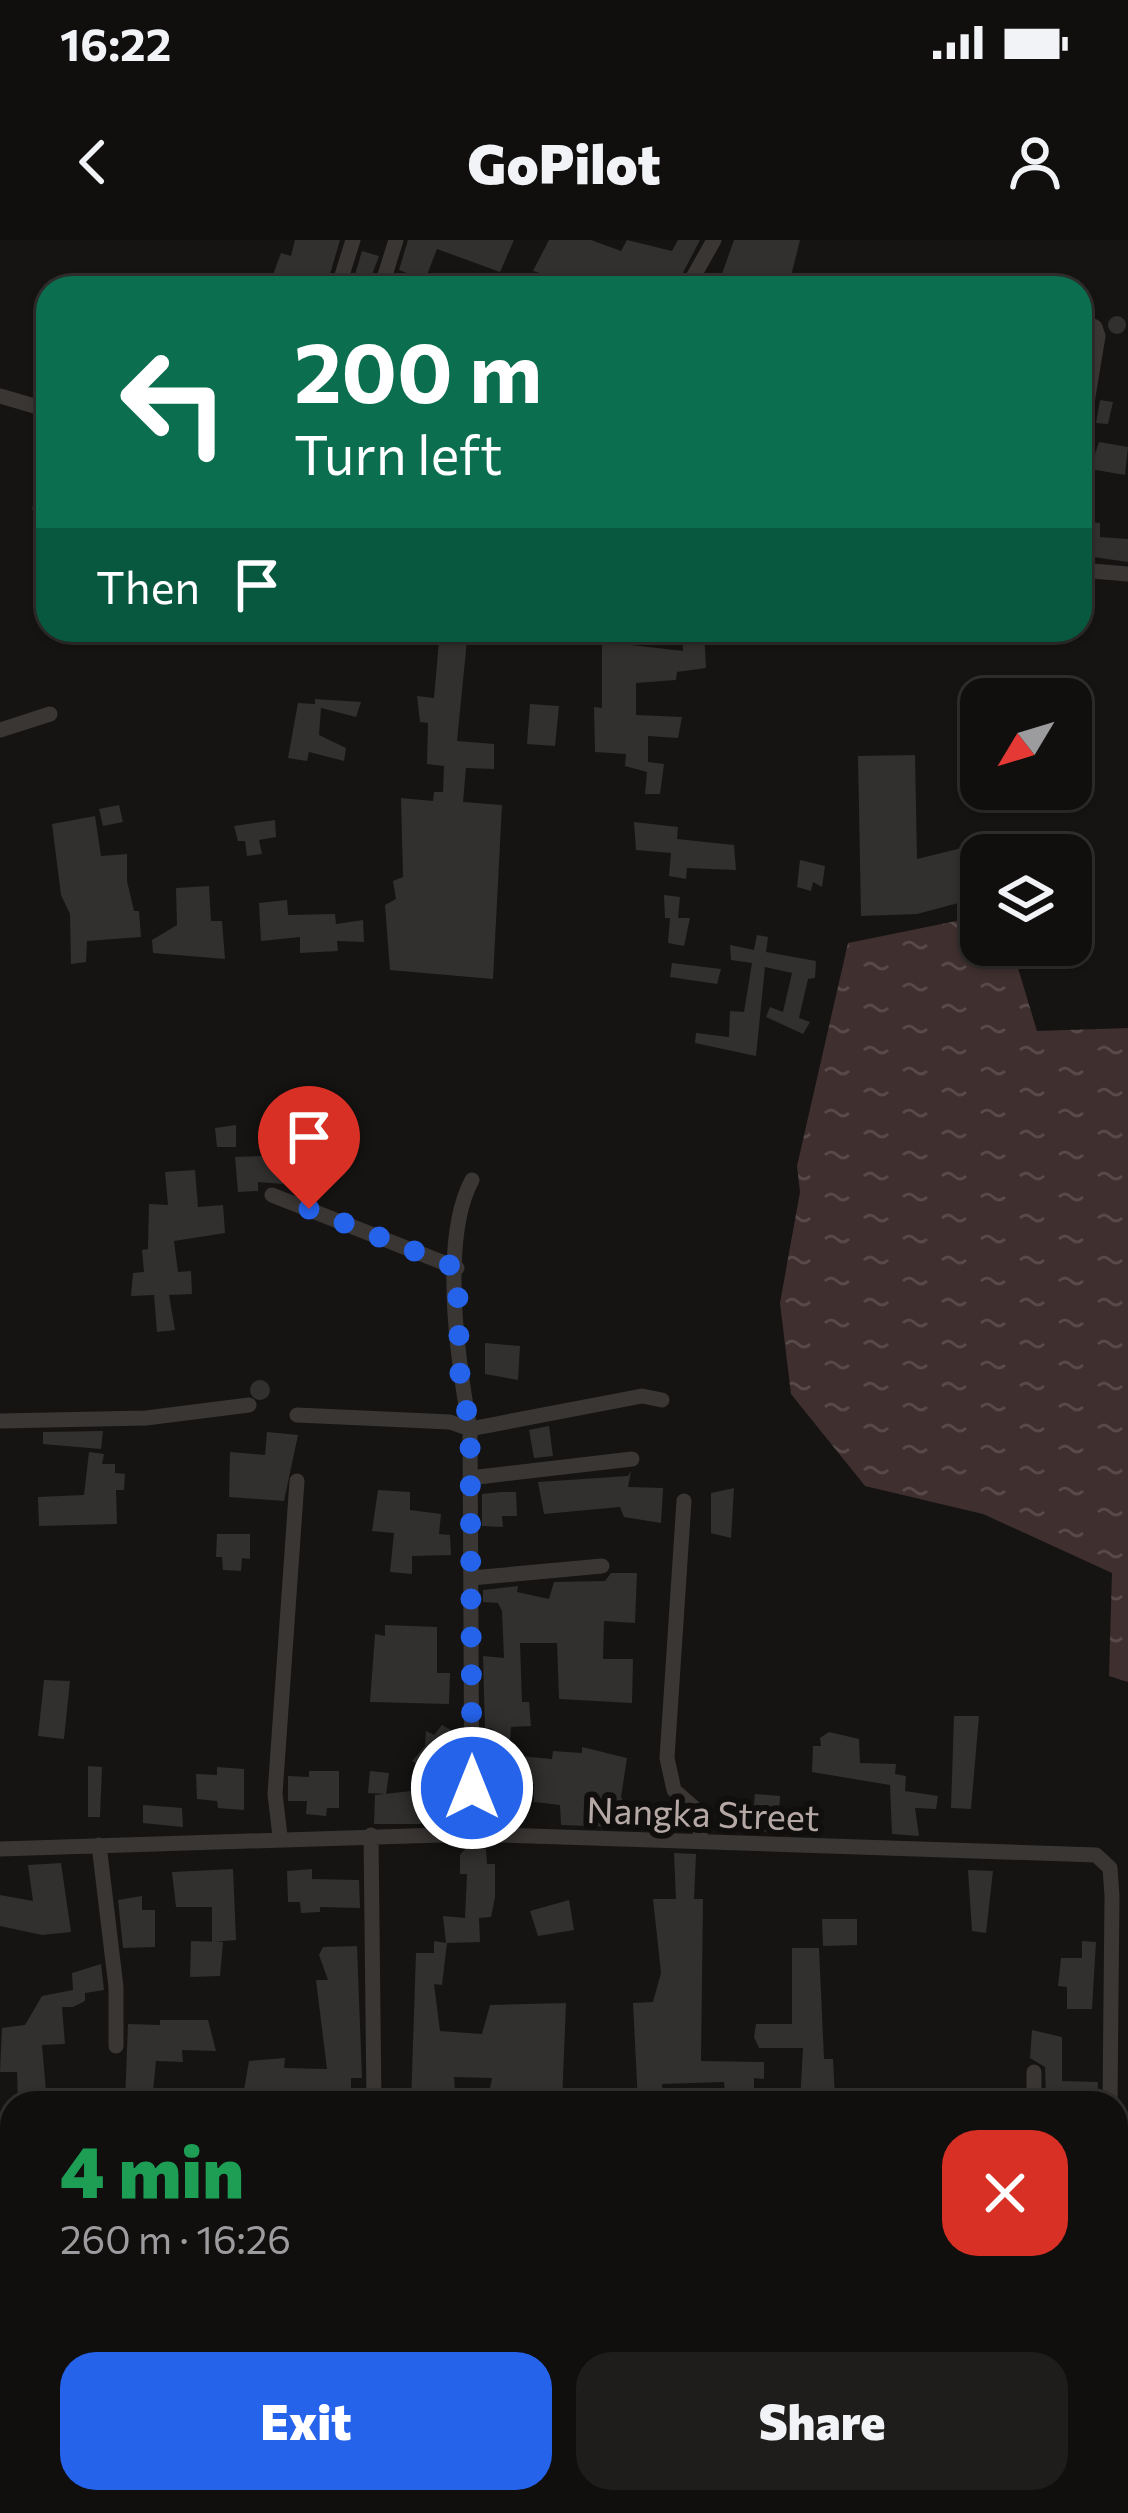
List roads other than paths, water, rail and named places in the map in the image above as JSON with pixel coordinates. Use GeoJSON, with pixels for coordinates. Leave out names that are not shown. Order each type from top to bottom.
{"type":"FeatureCollection","features":[{"type":"Feature","properties":{"kind":"street"},"geometry":{"type":"LineString","coordinates":[[342,276],[353,240]]}},
{"type":"Feature","properties":{"kind":"street"},"geometry":{"type":"LineString","coordinates":[[385,276],[396,240]]}},
{"type":"Feature","properties":{"kind":"street"},"geometry":{"type":"LineString","coordinates":[[694,276],[714,240]]}},
{"type":"Feature","properties":{"kind":"street"},"geometry":{"type":"LineString","coordinates":[[1092,326],[1097,336],[1092,368]]}},
{"type":"Feature","properties":{"kind":"street"},"geometry":{"type":"LineString","coordinates":[[0,396],[36,406]]}},
{"type":"Feature","properties":{"kind":"street"},"geometry":{"type":"LineString","coordinates":[[1092,571],[1128,574]]}},
{"type":"Feature","properties":{"kind":"street"},"geometry":{"type":"LineString","coordinates":[[0,730],[50,714]]}},
{"type":"Feature","properties":{"kind":"street"},"geometry":{"type":"LineString","coordinates":[[472,1180],[456,1219],[460,1375],[470,1429],[472,1834]]}},
{"type":"Feature","properties":{"kind":"street"},"geometry":{"type":"LineString","coordinates":[[272,1195],[457,1268]]}},
{"type":"Feature","properties":{"kind":"street"},"geometry":{"type":"LineString","coordinates":[[297,1415],[450,1422],[470,1429],[642,1396],[662,1400]]}},
{"type":"Feature","properties":{"kind":"street"},"geometry":{"type":"LineString","coordinates":[[0,1421],[146,1418],[250,1405]]}},
{"type":"Feature","properties":{"kind":"street"},"geometry":{"type":"LineString","coordinates":[[470,1478],[632,1459]]}},
{"type":"Feature","properties":{"kind":"street"},"geometry":{"type":"LineString","coordinates":[[280,1836],[275,1794],[297,1481]]}},
{"type":"Feature","properties":{"kind":"street"},"geometry":{"type":"LineString","coordinates":[[684,1501],[667,1758],[674,1790],[701,1814],[700,1842]]}},
{"type":"Feature","properties":{"kind":"street"},"geometry":{"type":"LineString","coordinates":[[471,1578],[602,1566]]}},
{"type":"Feature","properties":{"kind":"street","name":"Nangka Street"},"geometry":{"type":"LineString","coordinates":[[0,1849],[280,1836],[472,1834],[1090,1853],[1110,1868],[1110,1946]]}},
{"type":"Feature","properties":{"kind":"street"},"geometry":{"type":"LineString","coordinates":[[370,1835],[374,2091]]}},
{"type":"Feature","properties":{"kind":"street"},"geometry":{"type":"LineString","coordinates":[[99,1845],[116,1987],[116,2046]]}},
{"type":"Feature","properties":{"kind":"street"},"geometry":{"type":"LineString","coordinates":[[1110,2091],[1110,1946],[1128,1948]]}},
{"type":"Feature","properties":{"kind":"street"},"geometry":{"type":"LineString","coordinates":[[1034,2072],[1034,2091]]}},
{"type":"Feature","properties":{"kind":"water"},"geometry":{"type":"Polygon","coordinates":[[[960,920],[960,966],[1017,966],[1037,1031],[1128,1028],[1128,1682],[1109,1676],[1112,1573],[983,1514],[865,1486],[791,1394],[780,1303],[800,1192],[797,1166],[848,943],[960,920]]]}}]}
